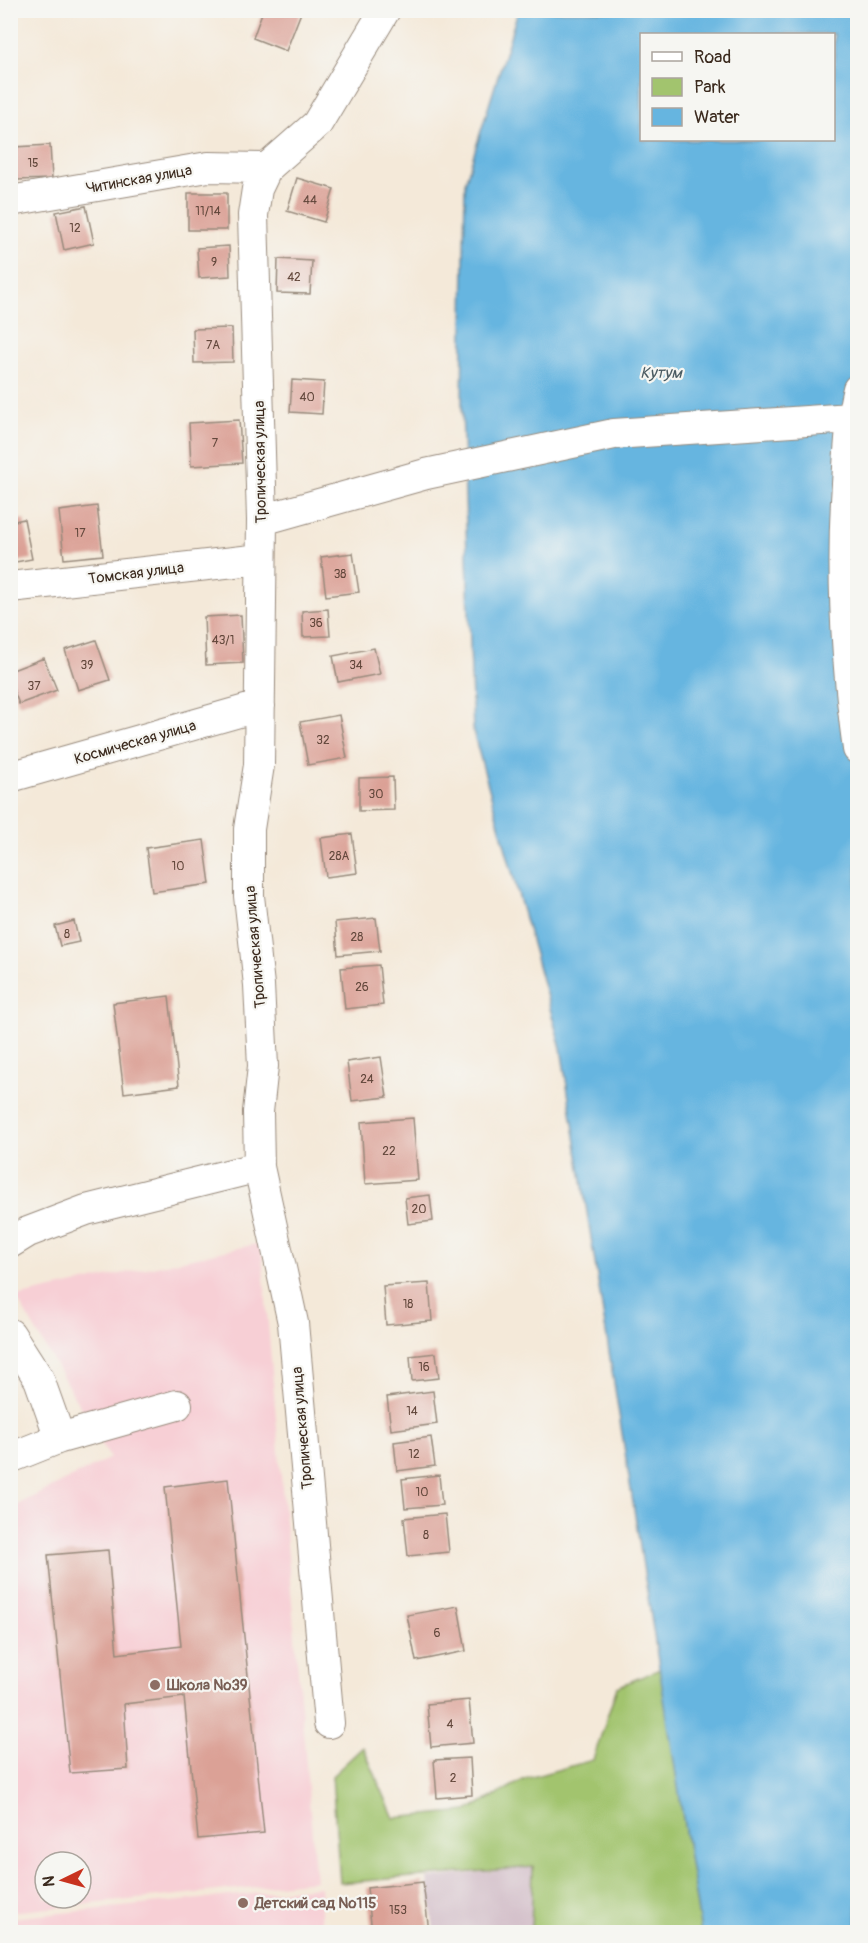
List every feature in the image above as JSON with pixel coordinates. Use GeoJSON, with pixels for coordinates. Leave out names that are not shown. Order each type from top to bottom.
{"type":"FeatureCollection","features":[{"type":"Feature","properties":{"kind":"street"},"geometry":{"type":"LineString","coordinates":[[267,168],[317,124],[385,10]]}},
{"type":"Feature","properties":{"kind":"street","name":"Читинская улица"},"geometry":{"type":"LineString","coordinates":[[10,201],[208,167],[267,168]]}},
{"type":"Feature","properties":{"kind":"street","name":"Тропическая улица"},"geometry":{"type":"LineString","coordinates":[[267,168],[257,189],[253,215],[262,520],[259,765],[249,829],[249,896],[259,985],[263,1066],[258,1112],[259,1167],[293,1323],[329,1723]]}},
{"type":"Feature","properties":{"kind":"street"},"geometry":{"type":"LineString","coordinates":[[858,389],[851,418],[853,453],[843,547],[858,749]]}},
{"type":"Feature","properties":{"kind":"street"},"geometry":{"type":"LineString","coordinates":[[262,520],[453,467],[614,434],[851,418]]}},
{"type":"Feature","properties":{"kind":"street","name":"Томская улица"},"geometry":{"type":"LineString","coordinates":[[10,587],[261,559]]}},
{"type":"Feature","properties":{"kind":"street","name":"Космическая улица"},"geometry":{"type":"LineString","coordinates":[[10,777],[260,706]]}},
{"type":"Feature","properties":{"kind":"street"},"geometry":{"type":"LineString","coordinates":[[10,1243],[28,1232],[86,1210],[259,1167]]}},
{"type":"Feature","properties":{"kind":"street"},"geometry":{"type":"LineString","coordinates":[[10,1334],[39,1379],[60,1438]]}},
{"type":"Feature","properties":{"kind":"street"},"geometry":{"type":"LineString","coordinates":[[10,1458],[60,1438],[177,1405]]}},
{"type":"Feature","properties":{"kind":"shaded area","name":"Школа №39"},"geometry":{"type":"Polygon","coordinates":[[[261,1243],[316,1881],[93,1904],[93,1850],[33,1850],[33,1910],[11,1912],[11,1508],[110,1458],[16,1297],[261,1243]]]}},
{"type":"Feature","properties":{"kind":"shaded area"},"geometry":{"type":"Polygon","coordinates":[[[533,1867],[531,1932],[434,1932],[428,1878],[533,1867]]]}},
{"type":"Feature","properties":{"kind":"shaded area","name":"Детский сад №115"},"geometry":{"type":"Polygon","coordinates":[[[320,1887],[322,1932],[11,1932],[11,1918],[320,1887]]]}},
{"type":"Feature","properties":{"kind":"green space"},"geometry":{"type":"Polygon","coordinates":[[[660,1669],[701,1932],[531,1932],[533,1867],[340,1883],[332,1776],[363,1747],[394,1818],[467,1811],[525,1779],[593,1760],[617,1687],[660,1669]]]}},
{"type":"Feature","properties":{"kind":"water","name":"Кутум"},"geometry":{"type":"Polygon","coordinates":[[[518,11],[857,11],[857,1932],[701,1932],[561,1048],[473,731],[462,408],[465,183],[518,11]]]}},
{"type":"Feature","properties":{"kind":"building"},"geometry":{"type":"Polygon","coordinates":[[[263,10],[302,10],[286,51],[253,38],[263,10]]]}},
{"type":"Feature","properties":{"kind":"building"},"geometry":{"type":"Polygon","coordinates":[[[50,145],[52,179],[15,180],[14,147],[50,145]]]}},
{"type":"Feature","properties":{"kind":"building"},"geometry":{"type":"Polygon","coordinates":[[[297,178],[334,189],[324,222],[287,211],[297,178]]]}},
{"type":"Feature","properties":{"kind":"building"},"geometry":{"type":"Polygon","coordinates":[[[188,193],[227,193],[227,230],[188,230],[188,193]]]}},
{"type":"Feature","properties":{"kind":"building"},"geometry":{"type":"Polygon","coordinates":[[[86,206],[94,243],[64,250],[56,212],[86,206]]]}},
{"type":"Feature","properties":{"kind":"building"},"geometry":{"type":"Polygon","coordinates":[[[229,246],[230,276],[199,278],[197,248],[229,246]]]}},
{"type":"Feature","properties":{"kind":"building"},"geometry":{"type":"Polygon","coordinates":[[[278,259],[312,261],[310,294],[277,293],[278,259]]]}},
{"type":"Feature","properties":{"kind":"building"},"geometry":{"type":"Polygon","coordinates":[[[232,328],[233,362],[194,363],[193,329],[232,328]]]}},
{"type":"Feature","properties":{"kind":"building"},"geometry":{"type":"Polygon","coordinates":[[[292,380],[324,382],[322,414],[290,412],[292,380]]]}},
{"type":"Feature","properties":{"kind":"building"},"geometry":{"type":"Polygon","coordinates":[[[239,420],[242,463],[191,466],[189,423],[239,420]]]}},
{"type":"Feature","properties":{"kind":"building"},"geometry":{"type":"Polygon","coordinates":[[[97,506],[103,555],[64,559],[59,511],[97,506]]]}},
{"type":"Feature","properties":{"kind":"building"},"geometry":{"type":"Polygon","coordinates":[[[24,519],[32,559],[10,563],[10,522],[24,519]]]}},
{"type":"Feature","properties":{"kind":"building"},"geometry":{"type":"Polygon","coordinates":[[[353,553],[359,592],[326,596],[321,557],[353,553]]]}},
{"type":"Feature","properties":{"kind":"building"},"geometry":{"type":"Polygon","coordinates":[[[328,609],[330,636],[303,637],[302,611],[328,609]]]}},
{"type":"Feature","properties":{"kind":"building"},"geometry":{"type":"Polygon","coordinates":[[[241,615],[243,663],[206,665],[204,617],[241,615]]]}},
{"type":"Feature","properties":{"kind":"building"},"geometry":{"type":"Polygon","coordinates":[[[96,640],[110,680],[78,690],[65,650],[96,640]]]}},
{"type":"Feature","properties":{"kind":"building"},"geometry":{"type":"Polygon","coordinates":[[[374,648],[380,674],[338,682],[333,656],[374,648]]]}},
{"type":"Feature","properties":{"kind":"building"},"geometry":{"type":"Polygon","coordinates":[[[44,658],[57,690],[19,704],[10,681],[10,671],[44,658]]]}},
{"type":"Feature","properties":{"kind":"building"},"geometry":{"type":"Polygon","coordinates":[[[339,715],[347,758],[308,765],[300,722],[339,715]]]}},
{"type":"Feature","properties":{"kind":"building"},"geometry":{"type":"Polygon","coordinates":[[[393,777],[394,810],[359,811],[359,778],[393,777]]]}},
{"type":"Feature","properties":{"kind":"building"},"geometry":{"type":"Polygon","coordinates":[[[352,834],[357,873],[326,877],[321,838],[352,834]]]}},
{"type":"Feature","properties":{"kind":"building"},"geometry":{"type":"Polygon","coordinates":[[[204,840],[210,884],[152,892],[146,848],[204,840]]]}},
{"type":"Feature","properties":{"kind":"building"},"geometry":{"type":"Polygon","coordinates":[[[376,918],[380,951],[338,955],[335,922],[376,918]]]}},
{"type":"Feature","properties":{"kind":"building"},"geometry":{"type":"Polygon","coordinates":[[[74,921],[79,942],[60,946],[55,926],[74,921]]]}},
{"type":"Feature","properties":{"kind":"building"},"geometry":{"type":"Polygon","coordinates":[[[379,965],[383,1005],[345,1009],[341,968],[379,965]]]}},
{"type":"Feature","properties":{"kind":"building"},"geometry":{"type":"Polygon","coordinates":[[[169,996],[179,1086],[124,1093],[113,1003],[169,996]]]}},
{"type":"Feature","properties":{"kind":"building"},"geometry":{"type":"Polygon","coordinates":[[[381,1057],[387,1097],[352,1101],[347,1062],[381,1057]]]}},
{"type":"Feature","properties":{"kind":"building"},"geometry":{"type":"Polygon","coordinates":[[[413,1118],[418,1180],[365,1184],[361,1122],[413,1118]]]}},
{"type":"Feature","properties":{"kind":"building"},"geometry":{"type":"Polygon","coordinates":[[[430,1195],[433,1221],[408,1224],[405,1198],[430,1195]]]}},
{"type":"Feature","properties":{"kind":"building"},"geometry":{"type":"Polygon","coordinates":[[[429,1283],[432,1321],[386,1325],[383,1286],[429,1283]]]}},
{"type":"Feature","properties":{"kind":"building"},"geometry":{"type":"Polygon","coordinates":[[[436,1353],[439,1378],[412,1381],[410,1356],[436,1353]]]}},
{"type":"Feature","properties":{"kind":"building"},"geometry":{"type":"Polygon","coordinates":[[[433,1391],[437,1424],[391,1430],[387,1397],[433,1391]]]}},
{"type":"Feature","properties":{"kind":"building"},"geometry":{"type":"Polygon","coordinates":[[[431,1437],[435,1466],[397,1471],[394,1442],[431,1437]]]}},
{"type":"Feature","properties":{"kind":"building"},"geometry":{"type":"Polygon","coordinates":[[[439,1475],[442,1505],[405,1508],[402,1479],[439,1475]]]}},
{"type":"Feature","properties":{"kind":"building"},"geometry":{"type":"Polygon","coordinates":[[[228,1479],[264,1833],[198,1839],[184,1697],[124,1704],[128,1769],[70,1773],[48,1555],[108,1550],[117,1654],[181,1646],[165,1487],[228,1479]]]}},
{"type":"Feature","properties":{"kind":"building"},"geometry":{"type":"Polygon","coordinates":[[[445,1514],[449,1552],[408,1556],[404,1518],[445,1514]]]}},
{"type":"Feature","properties":{"kind":"building"},"geometry":{"type":"Polygon","coordinates":[[[458,1606],[466,1651],[416,1661],[407,1615],[458,1606]]]}},
{"type":"Feature","properties":{"kind":"building"},"geometry":{"type":"Polygon","coordinates":[[[469,1700],[473,1743],[431,1747],[427,1704],[469,1700]]]}},
{"type":"Feature","properties":{"kind":"building"},"geometry":{"type":"Polygon","coordinates":[[[470,1758],[472,1795],[437,1798],[434,1760],[470,1758]]]}},
{"type":"Feature","properties":{"kind":"building"},"geometry":{"type":"Polygon","coordinates":[[[423,1882],[429,1932],[372,1932],[367,1888],[423,1882]]]}},
{"type":"Feature","properties":{"kind":"place","name":"Школа №39"},"geometry":{"type":"Point","coordinates":[155,1685]}},
{"type":"Feature","properties":{"kind":"place","name":"Детский сад №115"},"geometry":{"type":"Point","coordinates":[243,1903]}}]}
